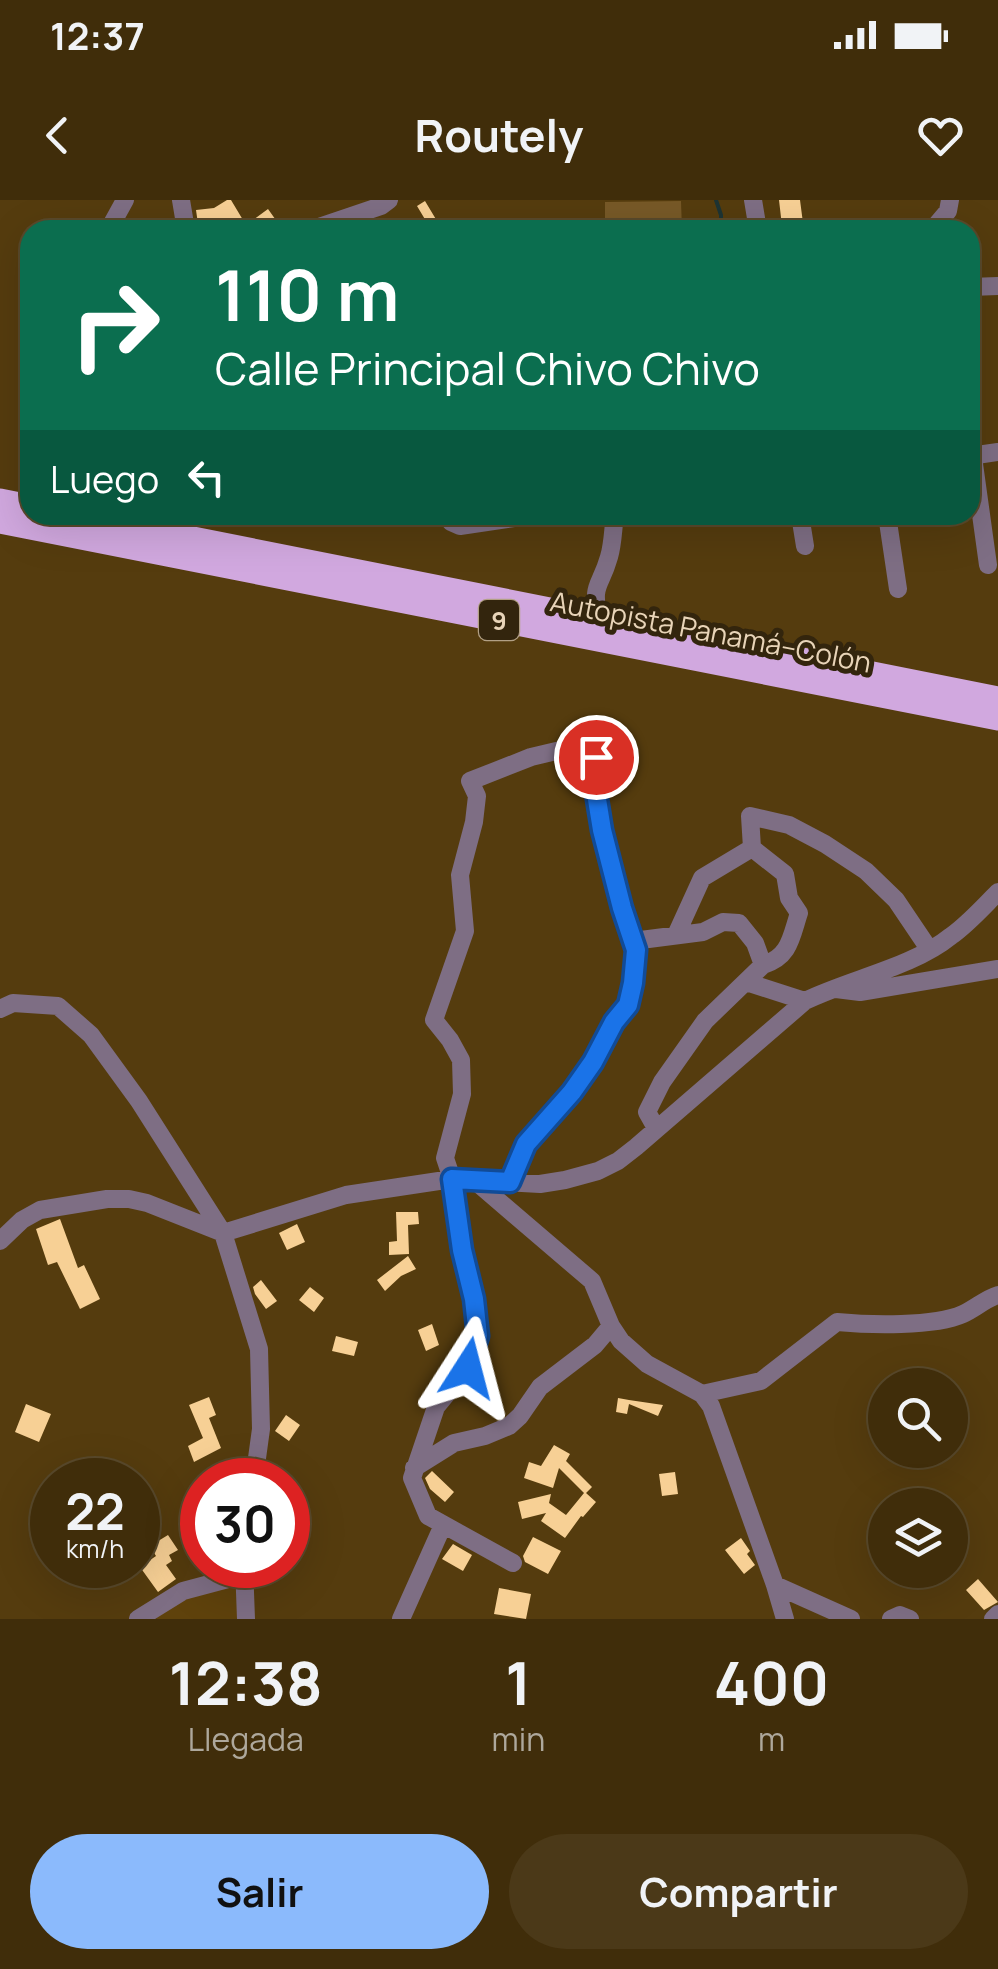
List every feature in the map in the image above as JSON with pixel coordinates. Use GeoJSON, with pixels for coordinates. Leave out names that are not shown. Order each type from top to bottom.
{"type":"FeatureCollection","features":[{"type":"Feature","properties":{"kind":"highway","name":"Autopista Panamá–Colón"},"geometry":{"type":"LineString","coordinates":[[20,525],[998,718]]}},
{"type":"Feature","properties":{"kind":"highway","name":"Autopista Panamá–Colón"},"geometry":{"type":"LineString","coordinates":[[131,525],[998,699]]}},
{"type":"Feature","properties":{"kind":"street"},"geometry":{"type":"LineString","coordinates":[[340,220],[388,200]]}},
{"type":"Feature","properties":{"kind":"street"},"geometry":{"type":"LineString","coordinates":[[980,514],[988,565]]}},
{"type":"Feature","properties":{"kind":"street"},"geometry":{"type":"LineString","coordinates":[[599,620],[594,599],[609,557],[614,525]]}},
{"type":"Feature","properties":{"kind":"street"},"geometry":{"type":"LineString","coordinates":[[802,525],[805,546]]}},
{"type":"Feature","properties":{"kind":"street"},"geometry":{"type":"LineString","coordinates":[[888,525],[898,589]]}},
{"type":"Feature","properties":{"kind":"street"},"geometry":{"type":"LineString","coordinates":[[510,1182],[526,1144],[572,1092],[628,1005],[633,983],[636,950],[602,830],[595,787],[596,751],[570,748],[531,757],[470,780],[477,796],[460,875],[465,931],[434,1020],[461,1060],[462,1094],[444,1158],[452,1179],[478,1336],[468,1368],[436,1407],[412,1478],[428,1516],[513,1563]]}},
{"type":"Feature","properties":{"kind":"street"},"geometry":{"type":"LineString","coordinates":[[656,1128],[647,1112],[662,1082],[705,1021],[763,965],[778,960],[789,944],[799,913],[789,898],[784,874],[752,848],[750,816],[789,826],[825,844],[866,872],[896,900],[929,949]]}},
{"type":"Feature","properties":{"kind":"street"},"geometry":{"type":"LineString","coordinates":[[676,935],[702,878],[752,848]]}},
{"type":"Feature","properties":{"kind":"street"},"geometry":{"type":"LineString","coordinates":[[0,1240],[40,1210],[107,1199],[148,1203],[223,1233],[346,1195],[452,1179],[540,1184],[598,1171],[636,1147],[805,1002],[830,988],[908,960],[950,938],[998,892]]}},
{"type":"Feature","properties":{"kind":"street"},"geometry":{"type":"LineString","coordinates":[[633,940],[703,932],[722,922],[740,923],[755,943],[763,965]]}},
{"type":"Feature","properties":{"kind":"street"},"geometry":{"type":"LineString","coordinates":[[830,988],[860,992],[998,969]]}},
{"type":"Feature","properties":{"kind":"street"},"geometry":{"type":"LineString","coordinates":[[746,982],[805,1002]]}},
{"type":"Feature","properties":{"kind":"street"},"geometry":{"type":"LineString","coordinates":[[0,1009],[13,1003],[58,1006],[91,1036],[223,1233],[258,1349],[261,1428],[257,1458]]}},
{"type":"Feature","properties":{"kind":"street"},"geometry":{"type":"LineString","coordinates":[[474,1180],[592,1282],[612,1326],[646,1364],[702,1394],[711,1406],[785,1619]]}},
{"type":"Feature","properties":{"kind":"street"},"geometry":{"type":"LineString","coordinates":[[702,1394],[761,1382],[837,1322],[875,1325],[944,1318],[961,1315],[998,1295]]}},
{"type":"Feature","properties":{"kind":"street"},"geometry":{"type":"LineString","coordinates":[[414,1468],[454,1443],[508,1426],[540,1387],[595,1345],[612,1326]]}},
{"type":"Feature","properties":{"kind":"street"},"geometry":{"type":"LineString","coordinates":[[401,1619],[442,1525]]}},
{"type":"Feature","properties":{"kind":"street"},"geometry":{"type":"LineString","coordinates":[[775,1586],[851,1619]]}},
{"type":"Feature","properties":{"kind":"street"},"geometry":{"type":"LineString","coordinates":[[138,1619],[192,1588]]}},
{"type":"Feature","properties":{"kind":"street"},"geometry":{"type":"LineString","coordinates":[[245,1588],[246,1619]]}},
{"type":"Feature","properties":{"kind":"street"},"geometry":{"type":"LineString","coordinates":[[891,1619],[900,1615],[910,1619]]}},
{"type":"Feature","properties":{"kind":"shaded area"},"geometry":{"type":"Polygon","coordinates":[[[681,201],[682,220],[605,220],[605,202],[681,201]]]}},
{"type":"Feature","properties":{"kind":"shaded area"},"geometry":{"type":"Polygon","coordinates":[[[213,1588],[239,1588],[241,1619],[157,1619],[154,1611],[183,1595],[213,1588]]]}},
{"type":"Feature","properties":{"kind":"building"},"geometry":{"type":"Polygon","coordinates":[[[231,200],[243,220],[197,220],[196,210],[214,208],[231,200]]]}},
{"type":"Feature","properties":{"kind":"building"},"geometry":{"type":"Polygon","coordinates":[[[779,200],[800,200],[803,220],[781,220],[779,200]]]}},
{"type":"Feature","properties":{"kind":"building"},"geometry":{"type":"Polygon","coordinates":[[[425,201],[436,220],[425,220],[417,206],[425,201]]]}},
{"type":"Feature","properties":{"kind":"building"},"geometry":{"type":"Polygon","coordinates":[[[268,209],[276,220],[253,220],[268,209]]]}},
{"type":"Feature","properties":{"kind":"building"},"geometry":{"type":"Polygon","coordinates":[[[396,1212],[418,1212],[419,1224],[408,1225],[409,1254],[389,1255],[389,1242],[397,1241],[396,1212]]]}},
{"type":"Feature","properties":{"kind":"building"},"geometry":{"type":"Polygon","coordinates":[[[60,1219],[78,1268],[84,1265],[100,1299],[80,1309],[57,1262],[48,1265],[36,1229],[60,1219]]]}},
{"type":"Feature","properties":{"kind":"building"},"geometry":{"type":"Polygon","coordinates":[[[297,1224],[305,1242],[287,1250],[279,1233],[297,1224]]]}},
{"type":"Feature","properties":{"kind":"building"},"geometry":{"type":"Polygon","coordinates":[[[408,1256],[416,1269],[385,1291],[377,1280],[408,1256]]]}},
{"type":"Feature","properties":{"kind":"building"},"geometry":{"type":"Polygon","coordinates":[[[261,1280],[277,1301],[266,1309],[253,1287],[261,1280]]]}},
{"type":"Feature","properties":{"kind":"building"},"geometry":{"type":"Polygon","coordinates":[[[310,1287],[324,1298],[314,1312],[299,1300],[310,1287]]]}},
{"type":"Feature","properties":{"kind":"building"},"geometry":{"type":"Polygon","coordinates":[[[432,1324],[439,1345],[426,1351],[418,1330],[432,1324]]]}},
{"type":"Feature","properties":{"kind":"building"},"geometry":{"type":"Polygon","coordinates":[[[336,1336],[358,1342],[354,1356],[332,1351],[336,1336]]]}},
{"type":"Feature","properties":{"kind":"building"},"geometry":{"type":"Polygon","coordinates":[[[209,1397],[216,1415],[209,1418],[221,1448],[202,1458],[192,1458],[188,1446],[203,1438],[189,1405],[209,1397]]]}},
{"type":"Feature","properties":{"kind":"building"},"geometry":{"type":"Polygon","coordinates":[[[618,1398],[663,1405],[658,1416],[629,1404],[627,1414],[616,1412],[618,1398]]]}},
{"type":"Feature","properties":{"kind":"building"},"geometry":{"type":"Polygon","coordinates":[[[26,1404],[51,1414],[39,1442],[15,1432],[26,1404]]]}},
{"type":"Feature","properties":{"kind":"building"},"geometry":{"type":"Polygon","coordinates":[[[286,1415],[300,1425],[289,1441],[275,1431],[286,1415]]]}},
{"type":"Feature","properties":{"kind":"building"},"geometry":{"type":"Polygon","coordinates":[[[554,1445],[570,1454],[566,1461],[592,1487],[586,1493],[596,1502],[565,1538],[541,1521],[546,1513],[522,1519],[518,1502],[551,1494],[549,1503],[566,1515],[584,1493],[559,1468],[553,1488],[524,1478],[529,1462],[541,1466],[554,1445]]]}},
{"type":"Feature","properties":{"kind":"building"},"geometry":{"type":"Polygon","coordinates":[[[432,1471],[454,1492],[445,1502],[430,1489],[425,1478],[432,1471]]]}},
{"type":"Feature","properties":{"kind":"building"},"geometry":{"type":"Polygon","coordinates":[[[675,1472],[678,1494],[662,1496],[659,1474],[675,1472]]]}},
{"type":"Feature","properties":{"kind":"building"},"geometry":{"type":"Polygon","coordinates":[[[168,1535],[178,1550],[169,1555],[172,1561],[166,1565],[176,1579],[158,1592],[155,1588],[160,1588],[160,1540],[168,1535]]]}},
{"type":"Feature","properties":{"kind":"building"},"geometry":{"type":"Polygon","coordinates":[[[533,1537],[561,1551],[548,1574],[525,1562],[523,1556],[533,1537]]]}},
{"type":"Feature","properties":{"kind":"building"},"geometry":{"type":"Polygon","coordinates":[[[741,1538],[755,1565],[744,1574],[725,1550],[741,1538]]]}},
{"type":"Feature","properties":{"kind":"building"},"geometry":{"type":"Polygon","coordinates":[[[453,1544],[472,1555],[463,1571],[442,1559],[453,1544]]]}},
{"type":"Feature","properties":{"kind":"building"},"geometry":{"type":"Polygon","coordinates":[[[978,1579],[998,1602],[984,1610],[966,1590],[978,1579]]]}},
{"type":"Feature","properties":{"kind":"building"},"geometry":{"type":"Polygon","coordinates":[[[499,1588],[531,1594],[526,1619],[494,1614],[499,1588]]]}},
{"type":"Feature","properties":{"kind":"waterway"},"geometry":{"type":"LineString","coordinates":[[716,200],[721,220]]}},
{"type":"Feature","properties":{"kind":"route"},"geometry":{"type":"LineString","coordinates":[[468,1368],[478,1336],[452,1179],[510,1182],[526,1144],[593,1062],[614,1022],[628,1005],[633,983],[636,950],[602,830],[595,787],[596,757]]}}]}
